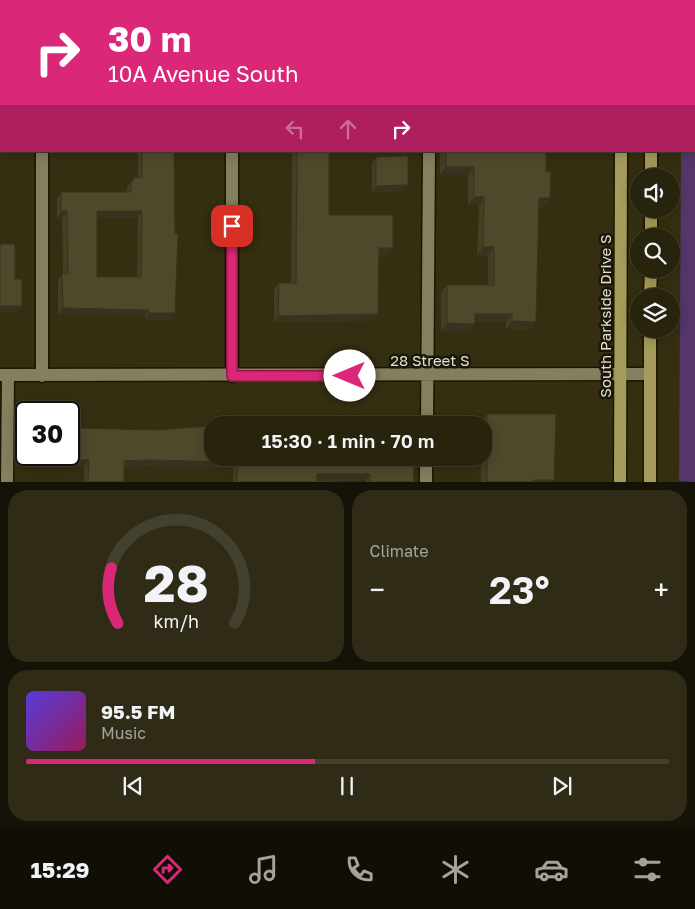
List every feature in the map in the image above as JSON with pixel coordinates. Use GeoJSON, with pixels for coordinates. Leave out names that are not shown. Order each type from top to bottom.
{"type":"FeatureCollection","features":[{"type":"Feature","properties":{"kind":"main road","name":"South Parkside Drive S"},"geometry":{"type":"LineString","coordinates":[[620,482],[621,152]]}},
{"type":"Feature","properties":{"kind":"main road"},"geometry":{"type":"LineString","coordinates":[[651,152],[651,168]]}},
{"type":"Feature","properties":{"kind":"main road"},"geometry":{"type":"LineString","coordinates":[[650,338],[650,482]]}},
{"type":"Feature","properties":{"kind":"street"},"geometry":{"type":"LineString","coordinates":[[42,152],[42,376]]}},
{"type":"Feature","properties":{"kind":"street"},"geometry":{"type":"LineString","coordinates":[[232,152],[232,376]]}},
{"type":"Feature","properties":{"kind":"street"},"geometry":{"type":"LineString","coordinates":[[427,416],[429,152]]}},
{"type":"Feature","properties":{"kind":"street","name":"28 Street S"},"geometry":{"type":"LineString","coordinates":[[4,375],[428,376],[650,374]]}},
{"type":"Feature","properties":{"kind":"street"},"geometry":{"type":"LineString","coordinates":[[4,375],[8,482]]}},
{"type":"Feature","properties":{"kind":"street"},"geometry":{"type":"LineString","coordinates":[[426,466],[426,482]]}},
{"type":"Feature","properties":{"kind":"shaded area"},"geometry":{"type":"Polygon","coordinates":[[[681,152],[695,152],[695,482],[679,481],[681,152]]]}},
{"type":"Feature","properties":{"kind":"building"},"geometry":{"type":"Polygon","coordinates":[[[142,152],[174,152],[175,234],[178,234],[175,313],[150,313],[149,310],[63,308],[62,274],[68,274],[67,211],[61,211],[61,192],[131,192],[131,181],[134,181],[134,177],[142,178],[142,152]],[[97,211],[97,277],[141,277],[142,211],[97,211]]]}},
{"type":"Feature","properties":{"kind":"building"},"geometry":{"type":"Polygon","coordinates":[[[297,152],[329,152],[329,215],[393,215],[393,248],[379,248],[378,314],[278,316],[279,283],[296,283],[297,152]]]}},
{"type":"Feature","properties":{"kind":"building"},"geometry":{"type":"Polygon","coordinates":[[[446,152],[546,152],[546,172],[551,172],[550,198],[539,198],[536,322],[512,321],[512,314],[475,314],[475,324],[447,323],[447,285],[494,285],[494,247],[483,247],[484,197],[474,197],[474,167],[446,167],[446,152]]]}},
{"type":"Feature","properties":{"kind":"building"},"geometry":{"type":"Polygon","coordinates":[[[408,156],[408,185],[376,186],[376,157],[408,156]]]}},
{"type":"Feature","properties":{"kind":"building"},"geometry":{"type":"Polygon","coordinates":[[[0,244],[15,244],[15,279],[22,279],[22,306],[0,306],[0,244]]]}},
{"type":"Feature","properties":{"kind":"building"},"geometry":{"type":"Polygon","coordinates":[[[487,414],[556,414],[554,480],[487,482],[487,466],[492,466],[492,416],[487,416],[487,414]]]}},
{"type":"Feature","properties":{"kind":"building"},"geometry":{"type":"Polygon","coordinates":[[[204,427],[204,461],[124,461],[124,482],[88,482],[89,460],[80,460],[80,428],[156,430],[204,427]]]}},
{"type":"Feature","properties":{"kind":"building"},"geometry":{"type":"Polygon","coordinates":[[[237,466],[413,466],[414,482],[370,482],[370,474],[317,474],[317,482],[237,482],[237,466]]]}},
{"type":"Feature","properties":{"kind":"route"},"geometry":{"type":"LineString","coordinates":[[232,226],[232,376],[350,376]]}}]}
